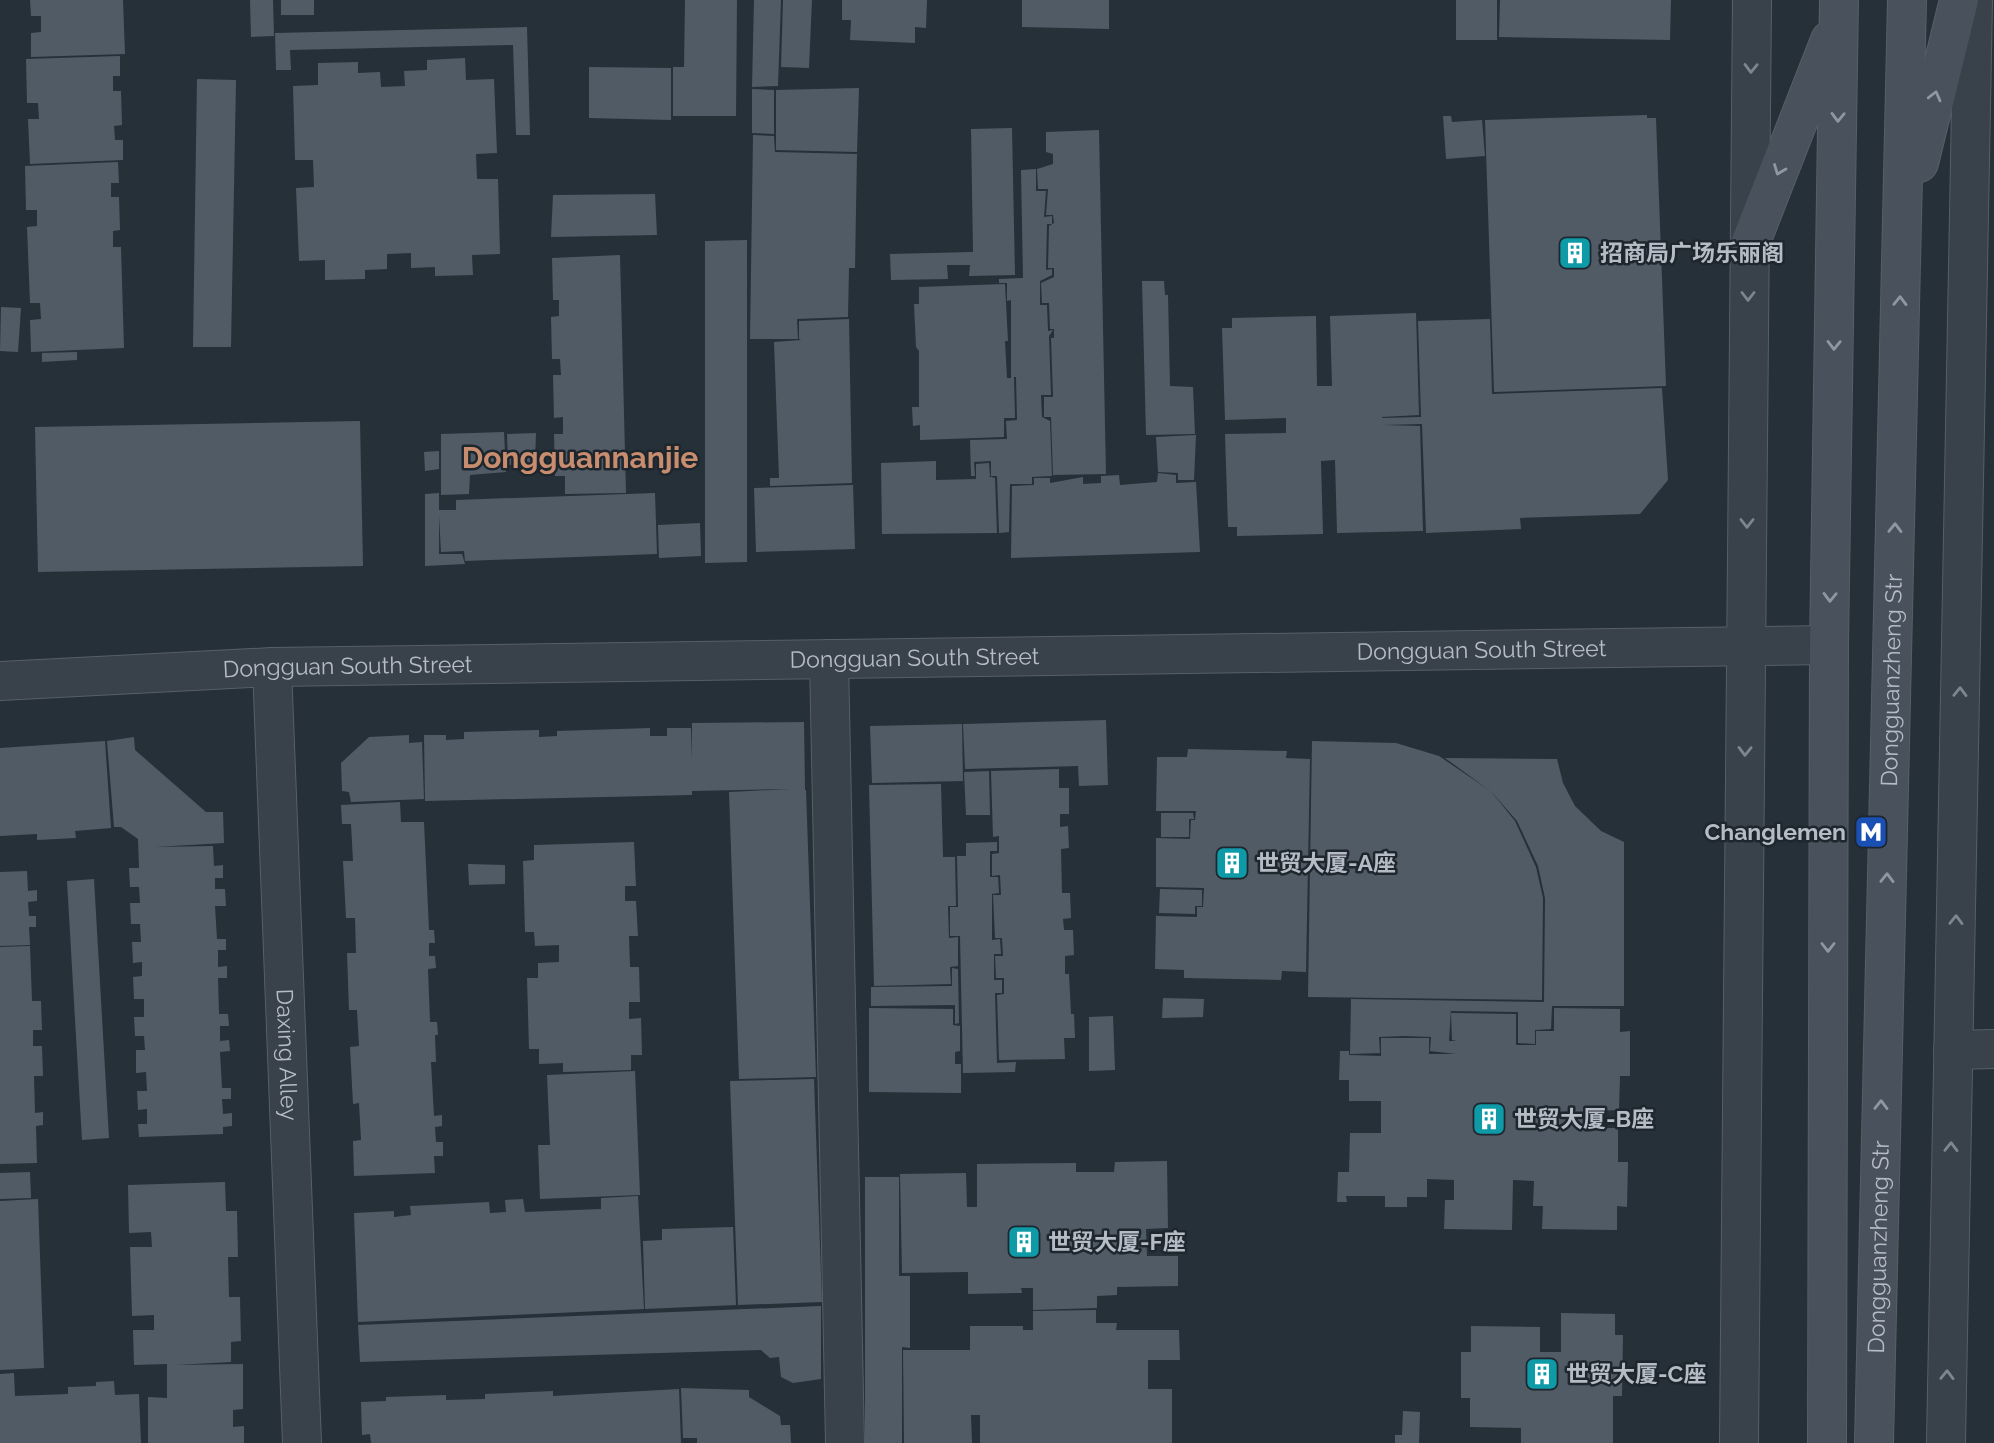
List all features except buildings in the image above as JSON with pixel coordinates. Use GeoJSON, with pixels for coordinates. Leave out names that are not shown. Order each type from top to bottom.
{"type":"FeatureCollection","features":[{"type":"Feature","properties":{"kind":"main road","name":"Dongguanzheng Str"},"geometry":{"type":"LineString","coordinates":[[1874,1443],[1907,0]]}},
{"type":"Feature","properties":{"kind":"main road"},"geometry":{"type":"LineString","coordinates":[[1902,233],[1959,0]]}},
{"type":"Feature","properties":{"kind":"main road"},"geometry":{"type":"LineString","coordinates":[[1748,247],[1839,8]]}},
{"type":"Feature","properties":{"kind":"main road"},"geometry":{"type":"LineString","coordinates":[[1827,1443],[1829,645],[1839,8]]}},
{"type":"Feature","properties":{"kind":"street"},"geometry":{"type":"LineString","coordinates":[[1739,1443],[1752,0]]}},
{"type":"Feature","properties":{"kind":"street"},"geometry":{"type":"LineString","coordinates":[[1946,1443],[1973,0]]}},
{"type":"Feature","properties":{"kind":"street","name":"Dongguan South Street"},"geometry":{"type":"LineString","coordinates":[[0,681],[272,667],[1829,645]]}},
{"type":"Feature","properties":{"kind":"street"},"geometry":{"type":"LineString","coordinates":[[829,659],[845,1443]]}},
{"type":"Feature","properties":{"kind":"street","name":"Daxing Alley"},"geometry":{"type":"LineString","coordinates":[[272,667],[302,1443]]}},
{"type":"Feature","properties":{"kind":"street"},"geometry":{"type":"LineString","coordinates":[[1953,1050],[1994,1049]]}},
{"type":"Feature","properties":{"kind":"place","name":"招商局广场乐丽阁"},"geometry":{"type":"Point","coordinates":[1575,253]}},
{"type":"Feature","properties":{"kind":"place","name":"Changlemen"},"geometry":{"type":"Point","coordinates":[1871,832]}},
{"type":"Feature","properties":{"kind":"place","name":"世贸大厦-A座"},"geometry":{"type":"Point","coordinates":[1232,863]}},
{"type":"Feature","properties":{"kind":"place","name":"世贸大厦-B座"},"geometry":{"type":"Point","coordinates":[1489,1119]}},
{"type":"Feature","properties":{"kind":"place","name":"世贸大厦-F座"},"geometry":{"type":"Point","coordinates":[1024,1242]}},
{"type":"Feature","properties":{"kind":"place","name":"世贸大厦-C座"},"geometry":{"type":"Point","coordinates":[1542,1374]}},
{"type":"Feature","properties":{"kind":"district","name":"Dongguannanjie"},"geometry":{"type":"Point","coordinates":[580,458]}}]}
